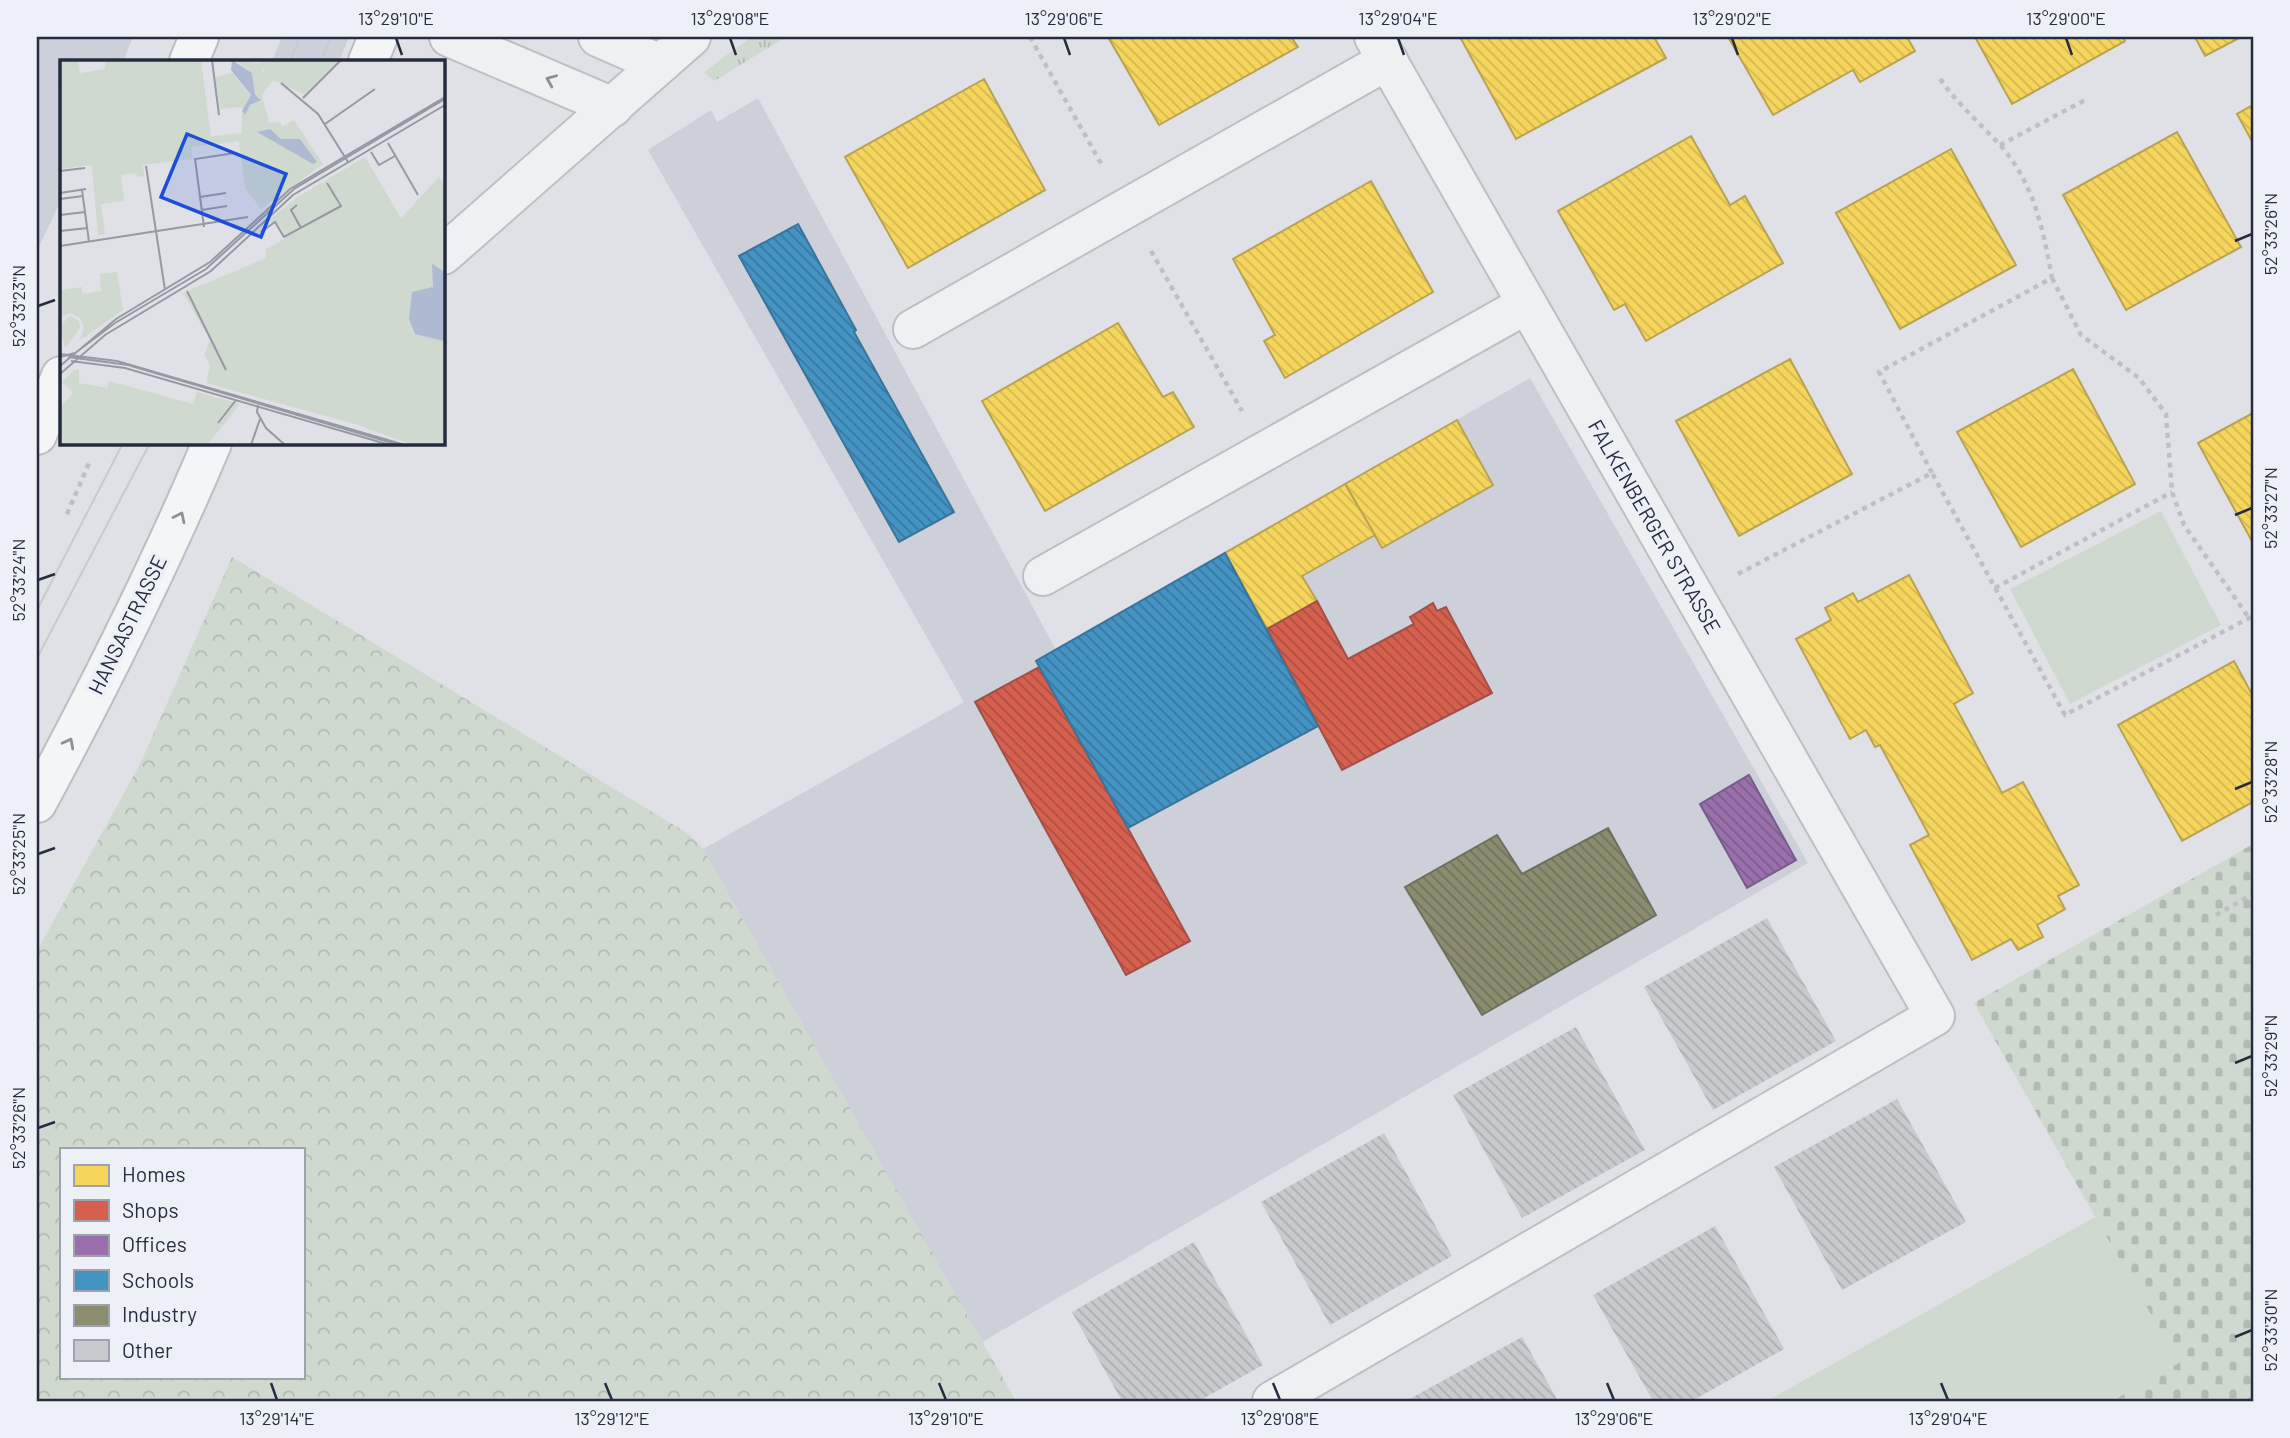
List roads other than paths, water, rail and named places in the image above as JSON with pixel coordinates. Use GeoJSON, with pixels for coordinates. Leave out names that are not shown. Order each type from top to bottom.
{"type":"FeatureCollection","features":[{"type":"Feature","properties":{"kind":"main road"},"geometry":{"type":"LineString","coordinates":[[189,60],[199,37]]}},
{"type":"Feature","properties":{"kind":"main road"},"geometry":{"type":"LineString","coordinates":[[368,60],[378,37]]}},
{"type":"Feature","properties":{"kind":"main road"},"geometry":{"type":"LineString","coordinates":[[37,435],[60,378]]}},
{"type":"Feature","properties":{"kind":"main road","name":"HANSASTRASSE"},"geometry":{"type":"LineString","coordinates":[[37,803],[87,709],[179,519],[212,444]]}},
{"type":"Feature","properties":{"kind":"street"},"geometry":{"type":"LineString","coordinates":[[449,37],[613,107]]}},
{"type":"Feature","properties":{"kind":"street"},"geometry":{"type":"LineString","coordinates":[[598,37],[660,64]]}},
{"type":"Feature","properties":{"kind":"street"},"geometry":{"type":"LineString","coordinates":[[444,254],[691,37]]}},
{"type":"Feature","properties":{"kind":"street"},"geometry":{"type":"LineString","coordinates":[[914,329],[1381,49]]}},
{"type":"Feature","properties":{"kind":"street","name":"FALKENBERGER STRASSE"},"geometry":{"type":"LineString","coordinates":[[1272,1401],[1935,1016],[1381,49]]}},
{"type":"Feature","properties":{"kind":"street"},"geometry":{"type":"LineString","coordinates":[[1044,576],[1527,304]]}},
{"type":"Feature","properties":{"kind":"tram line"},"geometry":{"type":"LineString","coordinates":[[290,60],[300,37]]}},
{"type":"Feature","properties":{"kind":"tram line"},"geometry":{"type":"LineString","coordinates":[[321,60],[331,37]]}},
{"type":"Feature","properties":{"kind":"tram line"},"geometry":{"type":"LineString","coordinates":[[37,610],[122,444]]}},
{"type":"Feature","properties":{"kind":"tram line"},"geometry":{"type":"LineString","coordinates":[[37,658],[149,444]]}}]}
